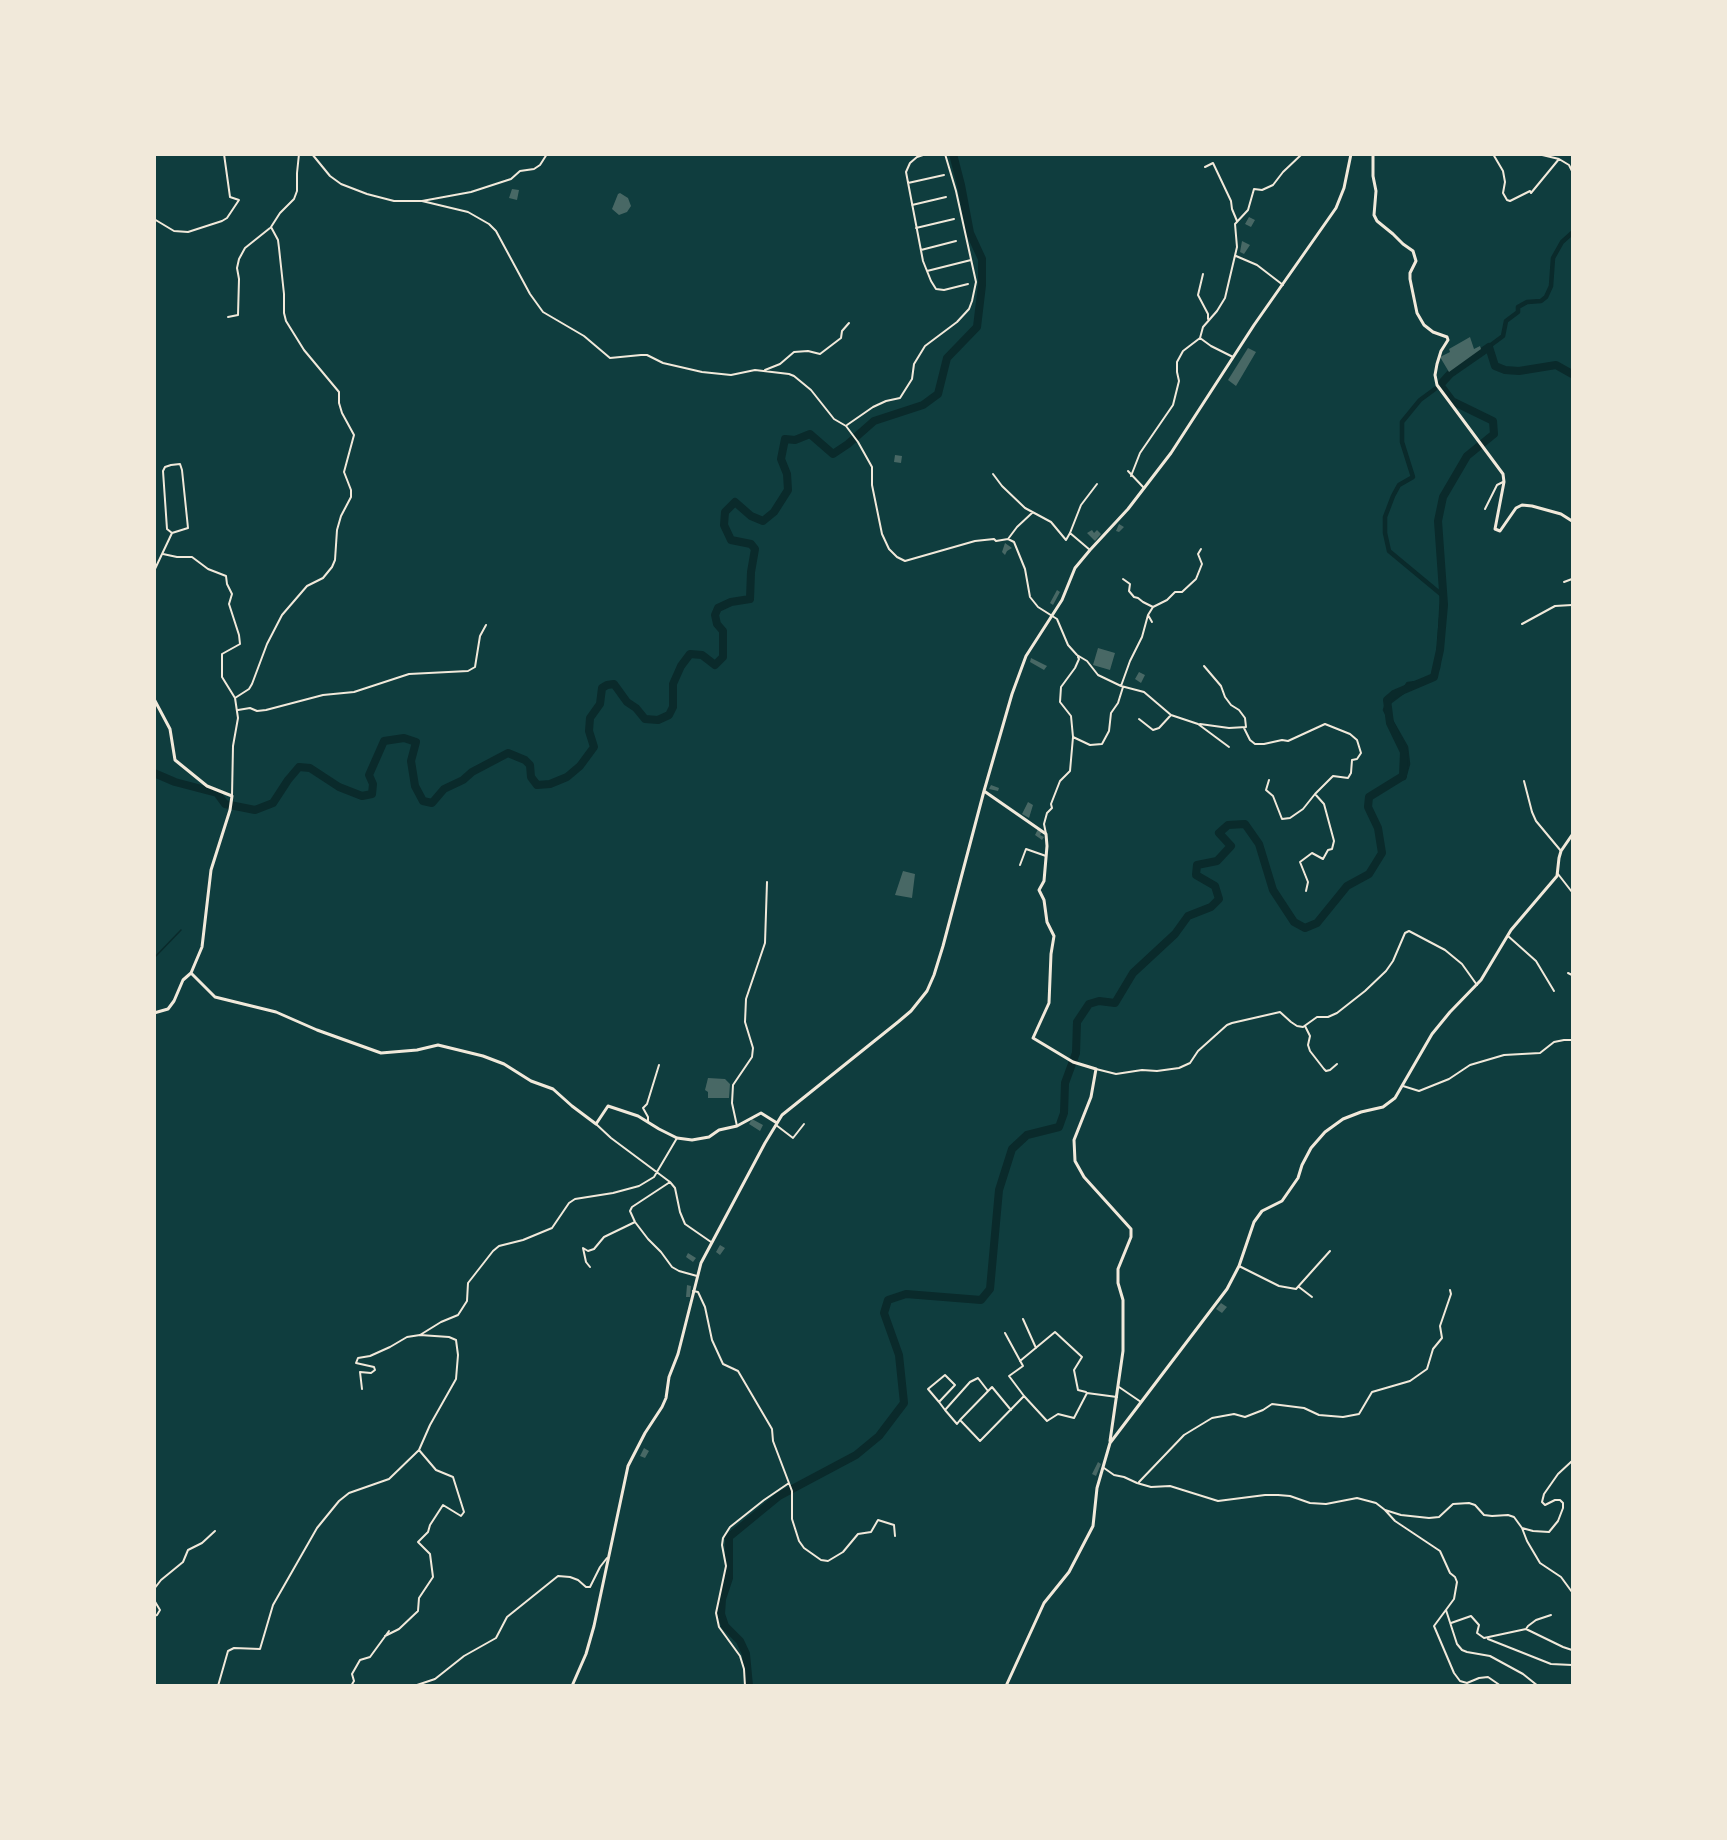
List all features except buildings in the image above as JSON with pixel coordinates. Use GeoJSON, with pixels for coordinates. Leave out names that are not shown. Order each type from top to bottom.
{"type":"FeatureCollection","features":[{"type":"Feature","properties":{"kind":"street"},"geometry":{"type":"LineString","coordinates":[[154,219],[174,231],[188,232],[227,218],[239,200],[230,197],[224,154]]}},
{"type":"Feature","properties":{"kind":"street"},"geometry":{"type":"LineString","coordinates":[[228,317],[238,315],[237,268],[245,248],[271,227],[280,213],[294,200],[297,191],[299,154]]}},
{"type":"Feature","properties":{"kind":"street"},"geometry":{"type":"LineString","coordinates":[[312,154],[330,176],[341,184],[394,201],[422,201],[471,192],[510,179],[520,171],[534,169],[540,165],[547,154]]}},
{"type":"Feature","properties":{"kind":"street"},"geometry":{"type":"LineString","coordinates":[[926,154],[910,163],[906,172],[916,228],[927,271],[936,288],[944,290],[968,284]]}},
{"type":"Feature","properties":{"kind":"street"},"geometry":{"type":"LineString","coordinates":[[846,426],[873,407],[900,398],[912,379],[914,364],[925,346],[957,322],[969,309],[976,282],[956,191],[945,154]]}},
{"type":"Feature","properties":{"kind":"street"},"geometry":{"type":"LineString","coordinates":[[1131,476],[1140,453],[1173,405],[1179,381],[1177,363],[1183,351],[1200,338],[1203,327],[1225,298],[1236,256],[1238,241],[1235,224],[1248,210],[1254,189],[1273,185],[1302,154]]}},
{"type":"Feature","properties":{"kind":"street"},"geometry":{"type":"LineString","coordinates":[[572,1686],[586,1654],[594,1626],[628,1466],[666,1398],[669,1377],[678,1354],[701,1263],[777,1124],[789,1109],[911,1011],[927,991],[943,946],[984,790],[1026,656],[1062,600],[1071,576],[1089,550],[1111,529],[1171,453],[1233,357],[1339,203],[1351,154]]}},
{"type":"Feature","properties":{"kind":"street"},"geometry":{"type":"LineString","coordinates":[[1373,154],[1372,176],[1377,191],[1374,214],[1377,221],[1413,251],[1416,261],[1410,273],[1410,279],[1417,313],[1424,325],[1433,332],[1444,335],[1448,340],[1437,364],[1435,375],[1437,385],[1502,470],[1504,482],[1495,529],[1500,531],[1516,508],[1522,505],[1561,514],[1572,521]]}},
{"type":"Feature","properties":{"kind":"street"},"geometry":{"type":"LineString","coordinates":[[1493,154],[1503,171],[1505,182],[1503,193],[1510,201],[1530,191],[1532,193],[1559,159]]}},
{"type":"Feature","properties":{"kind":"street"},"geometry":{"type":"LineString","coordinates":[[1538,154],[1559,159],[1569,165],[1572,171]]}},
{"type":"Feature","properties":{"kind":"street"},"geometry":{"type":"LineString","coordinates":[[1205,167],[1213,163],[1231,201],[1237,221]]}},
{"type":"Feature","properties":{"kind":"street"},"geometry":{"type":"LineString","coordinates":[[908,183],[944,175]]}},
{"type":"Feature","properties":{"kind":"street"},"geometry":{"type":"LineString","coordinates":[[912,205],[946,197]]}},
{"type":"Feature","properties":{"kind":"street"},"geometry":{"type":"LineString","coordinates":[[422,201],[468,212],[489,224],[496,231],[530,294],[543,312],[584,336],[610,358],[647,355],[681,368],[721,375],[731,375],[748,370],[794,376],[811,390],[834,419],[846,426],[858,442],[872,467],[872,485],[882,534],[889,549],[897,557],[905,561],[975,540],[1008,539],[1014,542],[1025,568],[1032,601],[1057,619],[1068,645],[1077,655],[1087,661],[1098,675],[1122,687],[1144,692],[1171,715],[1198,724],[1244,728]]}},
{"type":"Feature","properties":{"kind":"street"},"geometry":{"type":"LineString","coordinates":[[916,228],[954,219]]}},
{"type":"Feature","properties":{"kind":"street"},"geometry":{"type":"LineString","coordinates":[[235,698],[249,689],[252,684],[267,644],[282,615],[307,586],[323,578],[332,567],[335,560],[339,523],[351,497],[351,490],[344,472],[354,435],[342,413],[339,392],[304,350],[286,321],[278,240],[271,227]]}},
{"type":"Feature","properties":{"kind":"street"},"geometry":{"type":"LineString","coordinates":[[921,250],[956,241]]}},
{"type":"Feature","properties":{"kind":"street"},"geometry":{"type":"LineString","coordinates":[[1236,256],[1257,265],[1283,285]]}},
{"type":"Feature","properties":{"kind":"street"},"geometry":{"type":"LineString","coordinates":[[927,271],[972,260]]}},
{"type":"Feature","properties":{"kind":"street"},"geometry":{"type":"LineString","coordinates":[[1203,274],[1197,295],[1208,314],[1208,321]]}},
{"type":"Feature","properties":{"kind":"street"},"geometry":{"type":"LineString","coordinates":[[762,371],[780,364],[794,352],[808,351],[820,354],[841,338],[842,331],[849,323]]}},
{"type":"Feature","properties":{"kind":"street"},"geometry":{"type":"LineString","coordinates":[[1200,338],[1233,357]]}},
{"type":"Feature","properties":{"kind":"street"},"geometry":{"type":"LineString","coordinates":[[154,571],[172,533],[188,528],[180,464],[165,467],[163,471],[167,528],[172,533]]}},
{"type":"Feature","properties":{"kind":"street"},"geometry":{"type":"LineString","coordinates":[[1128,471],[1144,488]]}},
{"type":"Feature","properties":{"kind":"street"},"geometry":{"type":"LineString","coordinates":[[993,474],[1002,486],[1032,513],[1051,522],[1066,540],[1081,505],[1096,484]]}},
{"type":"Feature","properties":{"kind":"street"},"geometry":{"type":"LineString","coordinates":[[1485,509],[1497,485],[1504,482]]}},
{"type":"Feature","properties":{"kind":"street"},"geometry":{"type":"LineString","coordinates":[[1008,539],[1032,513]]}},
{"type":"Feature","properties":{"kind":"street"},"geometry":{"type":"LineString","coordinates":[[1070,533],[1089,550]]}},
{"type":"Feature","properties":{"kind":"street"},"geometry":{"type":"LineString","coordinates":[[1072,737],[1090,745],[1102,744],[1109,730],[1111,713],[1118,703],[1130,661],[1142,637],[1148,615],[1153,607],[1167,600],[1175,592],[1182,592],[1196,579],[1202,564],[1198,554],[1202,549]]}},
{"type":"Feature","properties":{"kind":"street"},"geometry":{"type":"LineString","coordinates":[[154,1013],[168,1009],[174,1001],[183,980],[191,973],[202,947],[211,870],[232,798],[233,746],[238,710],[235,698],[222,677],[222,654],[240,644],[229,604],[232,594],[226,576],[208,569],[192,557],[163,554]]}},
{"type":"Feature","properties":{"kind":"street"},"geometry":{"type":"LineString","coordinates":[[1123,579],[1130,584],[1129,591],[1134,597],[1153,607]]}},
{"type":"Feature","properties":{"kind":"street"},"geometry":{"type":"LineString","coordinates":[[1564,582],[1572,579]]}},
{"type":"Feature","properties":{"kind":"street"},"geometry":{"type":"LineString","coordinates":[[1522,624],[1555,606],[1572,605]]}},
{"type":"Feature","properties":{"kind":"street"},"geometry":{"type":"LineString","coordinates":[[1148,615],[1152,622]]}},
{"type":"Feature","properties":{"kind":"street"},"geometry":{"type":"LineString","coordinates":[[238,710],[250,708],[266,710],[323,694],[354,692],[409,674],[472,670],[475,668],[480,636],[486,625]]}},
{"type":"Feature","properties":{"kind":"street"},"geometry":{"type":"LineString","coordinates":[[1077,655],[1079,659],[1075,669],[1061,687],[1060,702],[1071,716],[1070,771],[1060,781],[1051,804],[1052,808],[1047,813],[1044,824],[1046,856],[1044,881],[1039,890],[1044,900],[1047,922],[1054,936],[1049,1003],[1033,1038],[1073,1062],[1109,1073],[1162,1071],[1184,1067],[1227,1025],[1280,1012],[1297,1026],[1305,1026],[1317,1017],[1328,1017],[1337,1013],[1374,983],[1389,966],[1405,933],[1409,931],[1445,950],[1462,964],[1477,985]]}},
{"type":"Feature","properties":{"kind":"street"},"geometry":{"type":"LineString","coordinates":[[1204,666],[1221,686],[1231,705],[1245,718],[1246,727],[1244,728],[1250,740],[1255,744],[1288,741],[1325,724],[1354,737],[1361,753],[1357,759],[1352,760],[1351,773],[1348,778],[1333,777],[1294,816],[1282,819],[1273,796],[1266,790],[1269,780]]}},
{"type":"Feature","properties":{"kind":"street"},"geometry":{"type":"LineString","coordinates":[[154,699],[170,729],[175,760],[207,786],[232,798]]}},
{"type":"Feature","properties":{"kind":"street"},"geometry":{"type":"LineString","coordinates":[[1139,719],[1153,730],[1159,728],[1171,715]]}},
{"type":"Feature","properties":{"kind":"street"},"geometry":{"type":"LineString","coordinates":[[1198,724],[1228,747]]}},
{"type":"Feature","properties":{"kind":"street"},"geometry":{"type":"LineString","coordinates":[[1524,781],[1536,821],[1561,851]]}},
{"type":"Feature","properties":{"kind":"street"},"geometry":{"type":"LineString","coordinates":[[984,790],[1046,834]]}},
{"type":"Feature","properties":{"kind":"street"},"geometry":{"type":"LineString","coordinates":[[1306,891],[1308,882],[1300,862],[1312,853],[1323,859],[1328,850],[1332,849],[1334,841],[1324,804],[1315,794]]}},
{"type":"Feature","properties":{"kind":"street"},"geometry":{"type":"LineString","coordinates":[[1572,835],[1558,858],[1558,874],[1572,892]]}},
{"type":"Feature","properties":{"kind":"street"},"geometry":{"type":"LineString","coordinates":[[1020,865],[1026,849],[1046,856]]}},
{"type":"Feature","properties":{"kind":"street"},"geometry":{"type":"LineString","coordinates":[[1110,1443],[1217,1303],[1239,1266],[1254,1222],[1262,1211],[1282,1201],[1298,1178],[1302,1165],[1318,1139],[1343,1119],[1392,1102],[1440,1023],[1477,985],[1516,923],[1558,874]]}},
{"type":"Feature","properties":{"kind":"street"},"geometry":{"type":"LineString","coordinates":[[737,1126],[732,1104],[733,1085],[752,1057],[753,1048],[745,1022],[746,999],[765,943],[767,882]]}},
{"type":"Feature","properties":{"kind":"street"},"geometry":{"type":"LineString","coordinates":[[1508,936],[1536,961],[1554,991]]}},
{"type":"Feature","properties":{"kind":"street"},"geometry":{"type":"LineString","coordinates":[[191,973],[215,997],[276,1012],[317,1030],[381,1053],[417,1050],[438,1045],[483,1056],[504,1064],[531,1081],[553,1089],[611,1138],[670,1182],[675,1188],[685,1224],[713,1243]]}},
{"type":"Feature","properties":{"kind":"street"},"geometry":{"type":"LineString","coordinates":[[1568,973],[1572,975]]}},
{"type":"Feature","properties":{"kind":"street"},"geometry":{"type":"LineString","coordinates":[[1305,1026],[1310,1036],[1308,1045],[1310,1051],[1324,1069],[1330,1070],[1337,1064]]}},
{"type":"Feature","properties":{"kind":"street"},"geometry":{"type":"LineString","coordinates":[[1403,1086],[1419,1090],[1449,1079],[1470,1065],[1504,1055],[1540,1053],[1554,1042],[1572,1040]]}},
{"type":"Feature","properties":{"kind":"street"},"geometry":{"type":"LineString","coordinates":[[648,1122],[643,1108],[647,1104],[659,1065]]}},
{"type":"Feature","properties":{"kind":"street"},"geometry":{"type":"LineString","coordinates":[[1006,1686],[1044,1603],[1069,1572],[1093,1526],[1096,1488],[1110,1443],[1117,1397],[1123,1351],[1123,1300],[1118,1283],[1118,1269],[1131,1237],[1131,1229],[1084,1177],[1075,1161],[1073,1149],[1074,1140],[1091,1097],[1096,1068]]}},
{"type":"Feature","properties":{"kind":"street"},"geometry":{"type":"LineString","coordinates":[[596,1124],[608,1106],[638,1116],[677,1138],[709,1137],[719,1130],[737,1126],[761,1113],[793,1138],[804,1124]]}},
{"type":"Feature","properties":{"kind":"street"},"geometry":{"type":"LineString","coordinates":[[420,1335],[458,1315],[467,1301],[468,1283],[499,1246],[523,1240],[552,1228],[569,1203],[575,1199],[639,1186],[654,1177],[677,1138]]}},
{"type":"Feature","properties":{"kind":"street"},"geometry":{"type":"LineString","coordinates":[[670,1182],[630,1208],[635,1221],[672,1267],[697,1276]]}},
{"type":"Feature","properties":{"kind":"street"},"geometry":{"type":"LineString","coordinates":[[590,1267],[586,1262],[583,1248],[588,1251],[594,1249],[604,1237],[635,1221]]}},
{"type":"Feature","properties":{"kind":"street"},"geometry":{"type":"LineString","coordinates":[[1239,1266],[1278,1286],[1296,1289],[1330,1251]]}},
{"type":"Feature","properties":{"kind":"street"},"geometry":{"type":"LineString","coordinates":[[1299,1287],[1312,1297]]}},
{"type":"Feature","properties":{"kind":"street"},"geometry":{"type":"LineString","coordinates":[[1137,1484],[1184,1435],[1212,1418],[1234,1414],[1245,1417],[1272,1404],[1304,1408],[1319,1416],[1343,1417],[1359,1414],[1372,1392],[1410,1381],[1426,1369],[1433,1349],[1442,1338],[1440,1326],[1451,1294],[1450,1290]]}},
{"type":"Feature","properties":{"kind":"street"},"geometry":{"type":"LineString","coordinates":[[693,1291],[698,1292],[705,1307],[712,1340],[723,1364],[738,1371],[772,1430],[773,1441],[792,1491],[792,1519],[799,1541],[804,1548],[821,1560],[828,1561],[843,1552],[858,1534],[871,1532],[878,1520],[894,1525],[894,1536]]}},
{"type":"Feature","properties":{"kind":"street"},"geometry":{"type":"LineString","coordinates":[[1023,1319],[1036,1348]]}},
{"type":"Feature","properties":{"kind":"street"},"geometry":{"type":"LineString","coordinates":[[1020,1361],[1055,1332],[1082,1357],[1074,1370],[1078,1390],[1117,1397]]}},
{"type":"Feature","properties":{"kind":"street"},"geometry":{"type":"LineString","coordinates":[[1005,1333],[1023,1366],[1010,1377],[1047,1421],[1058,1413],[1074,1418],[1087,1393]]}},
{"type":"Feature","properties":{"kind":"street"},"geometry":{"type":"LineString","coordinates":[[218,1686],[228,1651],[234,1648],[260,1649],[273,1605],[317,1528],[339,1501],[349,1493],[389,1479],[419,1450],[456,1379],[458,1355],[456,1340],[449,1337],[420,1335],[406,1337],[370,1356],[358,1358],[356,1363],[374,1367],[375,1370],[371,1373],[360,1371],[362,1389]]}},
{"type":"Feature","properties":{"kind":"street"},"geometry":{"type":"LineString","coordinates":[[939,1402],[955,1385],[945,1375],[928,1389],[957,1424],[992,1387],[1011,1410]]}},
{"type":"Feature","properties":{"kind":"street"},"geometry":{"type":"LineString","coordinates":[[945,1410],[970,1382],[978,1378],[988,1391]]}},
{"type":"Feature","properties":{"kind":"street"},"geometry":{"type":"LineString","coordinates":[[1118,1387],[1141,1402]]}},
{"type":"Feature","properties":{"kind":"street"},"geometry":{"type":"LineString","coordinates":[[960,1420],[980,1442],[1024,1396]]}},
{"type":"Feature","properties":{"kind":"street"},"geometry":{"type":"LineString","coordinates":[[385,1636],[399,1629],[418,1611],[420,1598],[433,1577],[429,1554],[418,1542],[428,1532],[443,1505],[461,1516],[464,1512],[453,1477],[436,1470],[419,1450]]}},
{"type":"Feature","properties":{"kind":"street"},"geometry":{"type":"LineString","coordinates":[[1522,1528],[1549,1532],[1558,1521],[1563,1503],[1560,1500],[1545,1505],[1542,1502],[1550,1485],[1572,1461]]}},
{"type":"Feature","properties":{"kind":"street"},"geometry":{"type":"LineString","coordinates":[[1102,1468],[1137,1484],[1151,1487],[1170,1486],[1218,1501],[1278,1495],[1290,1496],[1310,1503],[1326,1504],[1357,1498],[1376,1503],[1395,1521],[1440,1551],[1457,1582],[1454,1599],[1434,1626],[1460,1681],[1467,1683],[1488,1677],[1501,1686]]}},
{"type":"Feature","properties":{"kind":"street"},"geometry":{"type":"LineString","coordinates":[[745,1686],[741,1656],[717,1622],[717,1603],[726,1566],[723,1538],[730,1527],[789,1483]]}},
{"type":"Feature","properties":{"kind":"street"},"geometry":{"type":"LineString","coordinates":[[1385,1510],[1401,1515],[1429,1518],[1439,1517],[1453,1504],[1469,1503],[1475,1505],[1484,1515],[1514,1517],[1540,1563],[1561,1577],[1572,1592]]}},
{"type":"Feature","properties":{"kind":"street"},"geometry":{"type":"LineString","coordinates":[[154,1589],[161,1580],[183,1562],[188,1550],[202,1543],[215,1531]]}},
{"type":"Feature","properties":{"kind":"street"},"geometry":{"type":"LineString","coordinates":[[414,1686],[435,1679],[464,1656],[496,1638],[507,1617],[558,1576],[570,1577],[590,1587],[607,1558]]}},
{"type":"Feature","properties":{"kind":"street"},"geometry":{"type":"LineString","coordinates":[[154,1600],[160,1610],[154,1616]]}},
{"type":"Feature","properties":{"kind":"street"},"geometry":{"type":"LineString","coordinates":[[1446,1610],[1457,1644],[1462,1650],[1490,1656],[1538,1686]]}},
{"type":"Feature","properties":{"kind":"street"},"geometry":{"type":"LineString","coordinates":[[1488,1639],[1526,1629],[1536,1620],[1551,1615]]}},
{"type":"Feature","properties":{"kind":"street"},"geometry":{"type":"LineString","coordinates":[[1451,1623],[1471,1616],[1479,1625],[1477,1633],[1479,1636],[1551,1664],[1572,1665]]}},
{"type":"Feature","properties":{"kind":"street"},"geometry":{"type":"LineString","coordinates":[[1526,1629],[1572,1650]]}},
{"type":"Feature","properties":{"kind":"street"},"geometry":{"type":"LineString","coordinates":[[351,1686],[354,1681],[352,1674],[360,1660],[370,1657],[389,1631]]}},
{"type":"Feature","properties":{"kind":"waterway"},"geometry":{"type":"LineString","coordinates":[[154,773],[175,782],[217,793],[225,804],[255,810],[273,803],[299,767],[310,768],[339,787],[362,796],[372,794],[373,784],[369,775],[384,741],[404,738],[416,742],[411,761],[415,786],[423,801],[432,803],[444,789],[508,753],[525,760],[530,765],[531,777],[537,785],[550,784],[567,777],[580,766],[594,747],[589,731],[590,718],[600,704],[602,688],[607,685],[614,684],[627,702],[636,708],[645,719],[658,720],[669,715],[673,707],[673,684],[681,666],[690,654],[702,655],[715,665],[723,657],[723,631],[717,624],[715,615],[718,608],[731,602],[750,599],[755,549],[751,544],[731,540],[724,525],[725,512],[735,502],[751,516],[763,521],[774,512],[788,490],[787,474],[781,459],[785,439],[795,440],[810,434],[833,454],[874,421],[923,405],[938,394],[947,358],[977,327],[982,285],[982,259],[970,233],[953,154]]}},
{"type":"Feature","properties":{"kind":"waterway"},"geometry":{"type":"LineString","coordinates":[[1442,384],[1503,336],[1506,321],[1518,312],[1518,307],[1527,302],[1541,301],[1546,297],[1551,286],[1553,258],[1562,242],[1572,233]]}},
{"type":"Feature","properties":{"kind":"waterway"},"geometry":{"type":"LineString","coordinates":[[749,1686],[746,1654],[740,1641],[725,1626],[721,1614],[722,1599],[729,1578],[729,1537],[779,1496],[856,1455],[879,1436],[904,1403],[899,1355],[884,1313],[888,1300],[906,1294],[981,1300],[990,1289],[999,1190],[1012,1149],[1027,1135],[1059,1127],[1064,1113],[1065,1083],[1076,1053],[1077,1022],[1089,1004],[1099,1001],[1115,1003],[1133,973],[1175,934],[1188,916],[1211,907],[1219,899],[1215,886],[1196,875],[1197,865],[1217,861],[1231,846],[1219,833],[1228,825],[1245,824],[1259,844],[1273,890],[1294,922],[1305,928],[1317,923],[1347,886],[1369,874],[1382,853],[1378,828],[1368,807],[1369,797],[1403,776],[1404,752],[1390,723],[1387,700],[1394,694],[1434,677],[1440,650],[1444,605],[1438,521],[1443,497],[1467,456],[1494,434],[1493,421],[1452,401],[1440,385],[1450,374],[1489,347],[1495,366],[1505,370],[1519,371],[1556,365],[1572,374]]}},
{"type":"Feature","properties":{"kind":"waterway"},"geometry":{"type":"LineString","coordinates":[[1404,778],[1408,764],[1406,747],[1385,710],[1387,704],[1403,692],[1408,684],[1430,679],[1438,668],[1442,595],[1389,551],[1385,533],[1385,517],[1399,485],[1413,477],[1402,442],[1402,422],[1420,400],[1435,389]]}},
{"type":"Feature","properties":{"kind":"waterway"},"geometry":{"type":"LineString","coordinates":[[154,958],[181,930]]}}]}
